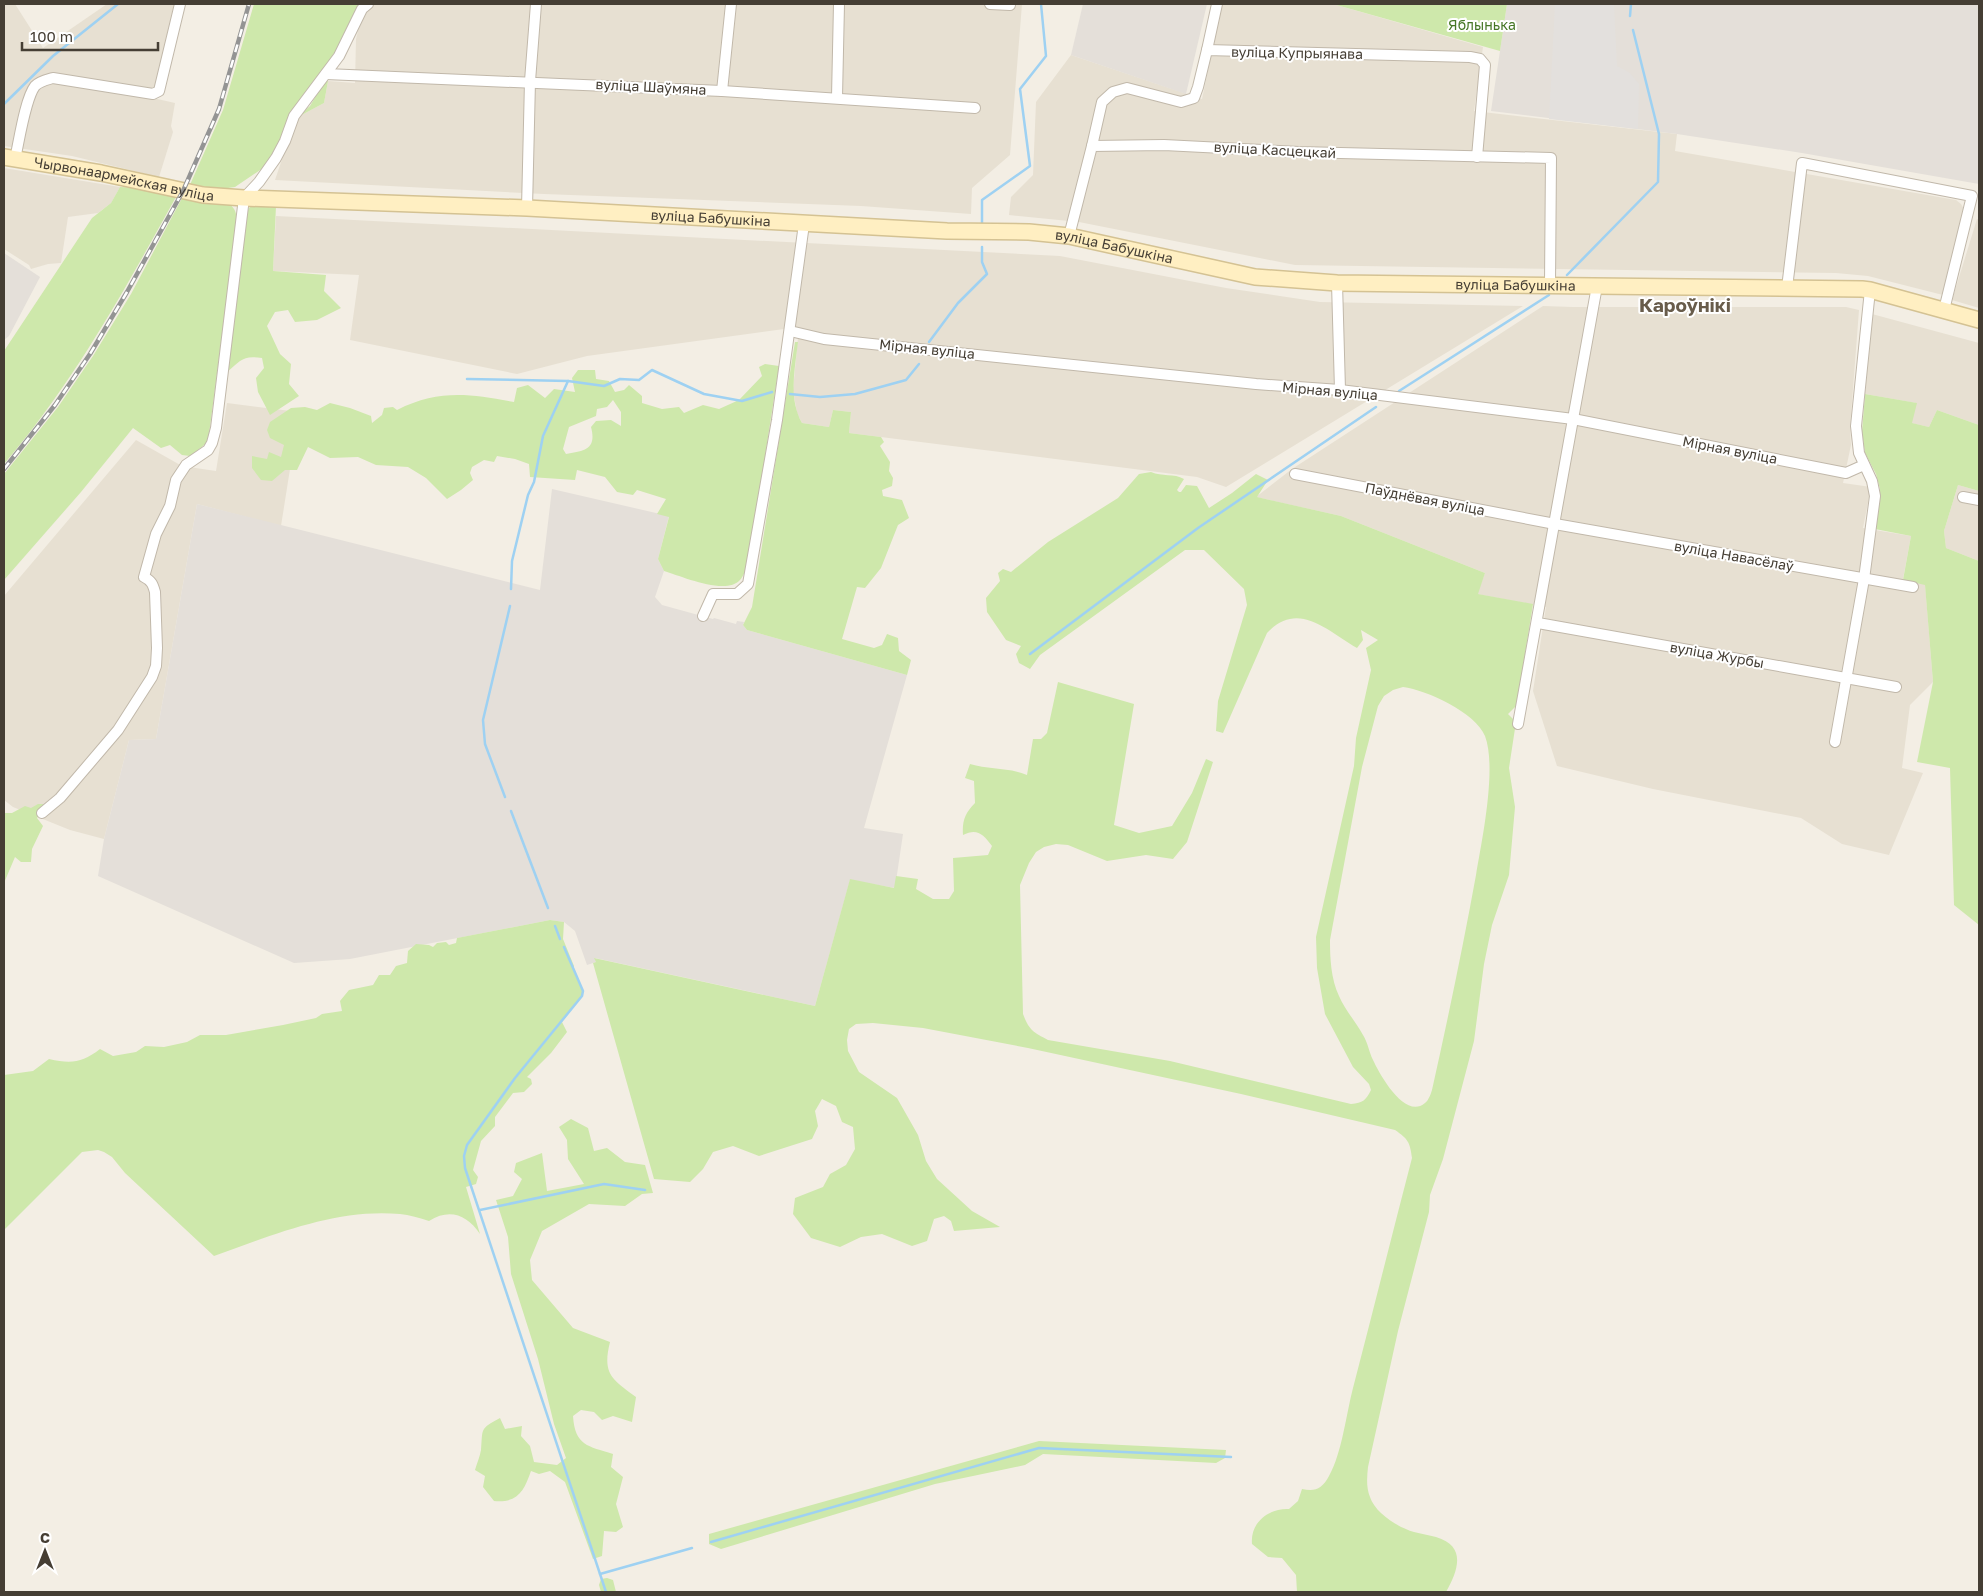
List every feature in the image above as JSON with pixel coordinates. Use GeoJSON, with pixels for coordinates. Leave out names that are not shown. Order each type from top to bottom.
{"type":"FeatureCollection","features":[{"type":"Feature","properties":{"kind":"street"},"geometry":{"type":"LineString","coordinates":[[9,158],[29,99],[35,87],[42,80],[53,78],[153,94],[159,91],[180,4]]}},
{"type":"Feature","properties":{"kind":"street"},"geometry":{"type":"LineString","coordinates":[[42,813],[60,798],[118,730],[152,677],[156,666],[157,648],[155,592],[150,580],[144,578],[156,534],[170,506],[176,480],[186,465],[196,459],[212,443],[216,428],[244,198],[259,182],[276,158],[285,141],[294,116],[339,56],[362,9],[368,4]]}},
{"type":"Feature","properties":{"kind":"street"},"geometry":{"type":"LineString","coordinates":[[527,208],[530,82],[536,4]]}},
{"type":"Feature","properties":{"kind":"street"},"geometry":{"type":"LineString","coordinates":[[722,90],[731,4]]}},
{"type":"Feature","properties":{"kind":"street"},"geometry":{"type":"LineString","coordinates":[[837,97],[839,4]]}},
{"type":"Feature","properties":{"kind":"street"},"geometry":{"type":"LineString","coordinates":[[990,4],[1010,5]]}},
{"type":"Feature","properties":{"kind":"street"},"geometry":{"type":"LineString","coordinates":[[1068,236],[1102,102],[1113,92],[1127,88],[1181,102],[1194,98],[1217,4]]}},
{"type":"Feature","properties":{"kind":"street","name":"вуліца Купрыянава"},"geometry":{"type":"LineString","coordinates":[[1206,50],[1470,57],[1480,59],[1486,65],[1477,157]]}},
{"type":"Feature","properties":{"kind":"street","name":"вуліца Шаўмяна"},"geometry":{"type":"LineString","coordinates":[[326,74],[722,90],[975,108]]}},
{"type":"Feature","properties":{"kind":"street","name":"вуліца Касцецкай"},"geometry":{"type":"LineString","coordinates":[[1092,146],[1164,145],[1309,152],[1551,158],[1550,284]]}},
{"type":"Feature","properties":{"kind":"street","name":"Чырвонаармейская вуліца"},"geometry":{"type":"LineString","coordinates":[[9,158],[101,173],[203,195],[244,198]]}},
{"type":"Feature","properties":{"kind":"street"},"geometry":{"type":"LineString","coordinates":[[1787,288],[1802,163],[1972,196],[1944,310]]}},
{"type":"Feature","properties":{"kind":"street","name":"вуліца Бабушкіна"},"geometry":{"type":"LineString","coordinates":[[244,198],[527,208],[947,231],[1029,232],[1068,236],[1255,277],[1337,283],[1550,284],[1870,290],[1979,320]]}},
{"type":"Feature","properties":{"kind":"street"},"geometry":{"type":"LineString","coordinates":[[703,616],[713,594],[736,594],[748,584],[777,420],[804,224]]}},
{"type":"Feature","properties":{"kind":"street"},"geometry":{"type":"LineString","coordinates":[[1337,283],[1340,390]]}},
{"type":"Feature","properties":{"kind":"street"},"geometry":{"type":"LineString","coordinates":[[1518,724],[1538,623],[1596,286]]}},
{"type":"Feature","properties":{"kind":"street"},"geometry":{"type":"LineString","coordinates":[[1835,742],[1864,578],[1875,496],[1872,480],[1859,453],[1856,426],[1870,290]]}},
{"type":"Feature","properties":{"kind":"street","name":"Мірная вуліца"},"geometry":{"type":"LineString","coordinates":[[790,332],[824,339],[948,350],[1256,384],[1340,390],[1573,419],[1846,473],[1864,465]]}},
{"type":"Feature","properties":{"kind":"street","name":"Паўднёвая вуліца"},"geometry":{"type":"LineString","coordinates":[[1295,474],[1555,524]]}},
{"type":"Feature","properties":{"kind":"street"},"geometry":{"type":"LineString","coordinates":[[1963,497],[1979,500]]}},
{"type":"Feature","properties":{"kind":"street","name":"вуліца Навасёлаў"},"geometry":{"type":"LineString","coordinates":[[1555,524],[1913,587]]}},
{"type":"Feature","properties":{"kind":"street","name":"вуліца Журбы"},"geometry":{"type":"LineString","coordinates":[[1538,623],[1896,687]]}},
{"type":"Feature","properties":{"kind":"shaded area"},"geometry":{"type":"Polygon","coordinates":[[[4,4],[15,4],[43,48],[107,4],[174,4],[153,98],[175,103],[171,126],[173,132],[159,177],[72,156],[4,146],[4,4]]]}},
{"type":"Feature","properties":{"kind":"shaded area"},"geometry":{"type":"Polygon","coordinates":[[[368,4],[1022,4],[1010,155],[972,188],[971,214],[861,206],[544,194],[275,180],[296,118],[324,103],[328,81],[355,83],[356,39],[359,27],[370,6],[368,4]]]}},
{"type":"Feature","properties":{"kind":"shaded area"},"geometry":{"type":"Polygon","coordinates":[[[1083,4],[1207,4],[1186,94],[1071,55],[1083,4]]]}},
{"type":"Feature","properties":{"kind":"shaded area"},"geometry":{"type":"Polygon","coordinates":[[[1222,4],[1333,4],[1483,47],[1474,111],[1677,134],[1675,151],[1956,200],[1965,211],[1943,295],[1868,276],[1836,273],[1295,265],[1079,222],[1009,215],[1011,197],[1033,175],[1036,102],[1071,55],[1202,99],[1222,4]]]}},
{"type":"Feature","properties":{"kind":"shaded area"},"geometry":{"type":"Polygon","coordinates":[[[1507,4],[1979,4],[1979,184],[1802,153],[1677,134],[1491,111],[1507,4]]]}},
{"type":"Feature","properties":{"kind":"shaded area"},"geometry":{"type":"Polygon","coordinates":[[[1555,4],[1614,4],[1617,66],[1630,73],[1639,84],[1638,129],[1549,119],[1555,4]]]}},
{"type":"Feature","properties":{"kind":"shaded area"},"geometry":{"type":"Polygon","coordinates":[[[4,168],[120,187],[111,203],[98,213],[68,217],[61,263],[48,264],[31,269],[29,265],[4,249],[4,168]]]}},
{"type":"Feature","properties":{"kind":"shaded area"},"geometry":{"type":"Polygon","coordinates":[[[276,216],[1060,256],[1226,288],[1320,302],[1523,306],[1226,487],[1197,477],[849,433],[851,412],[833,410],[829,427],[802,423],[797,413],[793,390],[799,327],[587,356],[517,374],[350,340],[359,275],[273,271],[276,216]]]}},
{"type":"Feature","properties":{"kind":"shaded area"},"geometry":{"type":"Polygon","coordinates":[[[1977,219],[1979,220],[1979,308],[1952,300],[1977,219]]]}},
{"type":"Feature","properties":{"kind":"shaded area"},"geometry":{"type":"Polygon","coordinates":[[[4,253],[40,277],[9,336],[4,340],[4,253]]]}},
{"type":"Feature","properties":{"kind":"shaded area"},"geometry":{"type":"Polygon","coordinates":[[[1543,306],[1846,307],[1859,310],[1850,428],[1851,445],[1843,483],[1871,487],[1863,528],[1911,536],[1903,579],[1925,584],[1933,682],[1910,705],[1902,768],[1923,773],[1889,855],[1842,844],[1801,818],[1653,789],[1557,766],[1533,691],[1546,607],[1477,594],[1485,573],[1341,516],[1256,497],[1292,469],[1543,306]]]}},
{"type":"Feature","properties":{"kind":"shaded area"},"geometry":{"type":"Polygon","coordinates":[[[1872,314],[1979,343],[1979,425],[1937,410],[1929,427],[1911,423],[1916,403],[1865,394],[1872,314]]]}},
{"type":"Feature","properties":{"kind":"shaded area"},"geometry":{"type":"Polygon","coordinates":[[[227,403],[299,412],[281,526],[197,504],[156,739],[129,740],[104,839],[70,830],[13,807],[4,800],[4,596],[136,440],[182,466],[216,471],[227,403]]]}},
{"type":"Feature","properties":{"kind":"shaded area"},"geometry":{"type":"Polygon","coordinates":[[[1958,485],[1979,491],[1979,561],[1946,548],[1944,531],[1958,485]]]}},
{"type":"Feature","properties":{"kind":"shaded area"},"geometry":{"type":"Polygon","coordinates":[[[552,489],[669,516],[658,559],[664,571],[655,597],[662,605],[736,624],[737,621],[744,622],[743,625],[747,630],[907,675],[864,828],[903,834],[895,888],[850,880],[815,1006],[595,958],[596,962],[587,965],[575,931],[564,922],[550,920],[350,959],[294,963],[98,876],[104,839],[129,740],[156,739],[197,504],[540,590],[552,489]]]}},
{"type":"Feature","properties":{"kind":"green space"},"geometry":{"type":"Polygon","coordinates":[[[254,4],[362,4],[337,55],[266,166],[235,187],[221,189],[189,187],[223,110],[254,4]]]}},
{"type":"Feature","properties":{"kind":"green space","name":"Яблынька"},"geometry":{"type":"Polygon","coordinates":[[[1333,4],[1507,4],[1500,51],[1333,4]]]}},
{"type":"Feature","properties":{"kind":"green space"},"geometry":{"type":"Polygon","coordinates":[[[328,81],[324,103],[296,118],[310,106],[324,82],[328,81]]]}},
{"type":"Feature","properties":{"kind":"green space"},"geometry":{"type":"Polygon","coordinates":[[[120,187],[141,188],[176,197],[97,335],[53,401],[4,464],[4,351],[92,218],[111,203],[120,187]]]}},
{"type":"Feature","properties":{"kind":"green space"},"geometry":{"type":"Polygon","coordinates":[[[182,198],[229,204],[235,211],[237,221],[208,442],[190,456],[182,455],[170,445],[161,448],[133,428],[81,492],[4,580],[4,474],[58,407],[93,356],[131,294],[182,198]]]}},
{"type":"Feature","properties":{"kind":"green space"},"geometry":{"type":"Polygon","coordinates":[[[253,205],[276,206],[273,271],[326,275],[324,291],[341,308],[317,320],[295,322],[288,310],[275,312],[267,326],[280,354],[291,364],[289,384],[299,396],[270,415],[258,392],[256,378],[264,368],[262,358],[250,357],[243,359],[227,372],[246,215],[249,208],[253,205]]]}},
{"type":"Feature","properties":{"kind":"green space"},"geometry":{"type":"Polygon","coordinates":[[[795,342],[798,342],[794,373],[794,394],[795,404],[802,423],[829,427],[833,410],[851,412],[849,433],[881,437],[884,442],[880,446],[890,462],[889,471],[893,478],[892,486],[882,490],[883,496],[902,500],[909,518],[898,525],[881,568],[865,588],[857,587],[842,639],[874,648],[882,645],[887,634],[898,638],[899,651],[911,660],[907,675],[747,630],[743,625],[752,607],[795,342]]]}},
{"type":"Feature","properties":{"kind":"green space"},"geometry":{"type":"Polygon","coordinates":[[[765,364],[779,366],[748,566],[741,579],[725,586],[714,586],[664,571],[658,559],[669,517],[657,514],[666,499],[637,490],[633,495],[617,492],[605,477],[577,470],[575,480],[530,477],[529,464],[497,456],[494,462],[484,460],[472,467],[470,473],[473,480],[447,499],[426,478],[408,467],[376,465],[358,457],[330,458],[308,447],[297,470],[285,470],[272,481],[261,480],[252,468],[252,456],[267,459],[269,452],[281,457],[284,445],[270,438],[267,430],[270,422],[291,408],[305,407],[317,410],[330,403],[371,416],[372,423],[382,415],[384,408],[393,407],[397,410],[412,403],[441,396],[469,395],[514,402],[517,388],[528,385],[545,398],[554,389],[575,392],[572,378],[578,370],[595,370],[596,379],[609,381],[615,392],[624,390],[629,385],[642,396],[642,403],[662,409],[679,407],[684,413],[703,405],[719,409],[739,400],[762,376],[759,367],[765,364]],[[613,400],[607,407],[597,409],[596,416],[569,427],[563,449],[566,454],[588,448],[592,441],[591,427],[596,421],[611,420],[621,426],[621,412],[613,400]]]}},
{"type":"Feature","properties":{"kind":"green space"},"geometry":{"type":"Polygon","coordinates":[[[1865,394],[1917,403],[1912,423],[1929,427],[1937,410],[1979,425],[1979,491],[1958,485],[1944,531],[1946,548],[1979,561],[1979,925],[1954,905],[1950,768],[1917,762],[1933,682],[1925,585],[1903,580],[1911,536],[1875,529],[1880,489],[1876,474],[1865,453],[1862,432],[1865,394]]]}},
{"type":"Feature","properties":{"kind":"green space"},"geometry":{"type":"Polygon","coordinates":[[[1151,472],[1184,479],[1177,490],[1181,492],[1186,485],[1197,486],[1209,508],[1256,474],[1268,480],[1257,497],[1341,516],[1485,573],[1478,594],[1533,604],[1517,705],[1508,714],[1516,722],[1509,768],[1515,807],[1509,875],[1492,925],[1484,964],[1474,1041],[1443,1159],[1430,1195],[1429,1212],[1398,1331],[1368,1467],[1367,1482],[1369,1493],[1373,1503],[1382,1514],[1402,1527],[1436,1537],[1452,1546],[1456,1553],[1456,1568],[1446,1592],[1297,1592],[1296,1575],[1282,1558],[1268,1557],[1252,1544],[1252,1536],[1257,1523],[1274,1511],[1289,1509],[1298,1501],[1302,1489],[1314,1490],[1321,1487],[1329,1476],[1337,1456],[1412,1158],[1408,1141],[1395,1130],[1241,1094],[1028,1048],[923,1028],[873,1023],[856,1024],[849,1029],[847,1040],[848,1051],[859,1072],[897,1098],[918,1135],[926,1161],[937,1179],[972,1211],[1000,1227],[954,1231],[951,1221],[944,1216],[934,1219],[927,1241],[912,1246],[882,1234],[861,1237],[840,1247],[811,1238],[793,1214],[795,1198],[823,1187],[830,1174],[846,1165],[855,1149],[853,1127],[842,1122],[836,1106],[822,1099],[815,1111],[818,1126],[812,1139],[759,1156],[733,1146],[713,1152],[703,1169],[690,1182],[654,1179],[593,963],[596,962],[594,958],[815,1006],[850,879],[894,888],[896,876],[918,879],[916,889],[933,899],[949,899],[954,891],[953,858],[988,855],[992,846],[979,833],[972,832],[963,835],[965,817],[975,803],[974,781],[965,778],[970,764],[1020,772],[1027,775],[1033,739],[1041,739],[1047,733],[1058,682],[1134,704],[1114,825],[1139,833],[1172,826],[1192,793],[1206,759],[1213,762],[1187,842],[1173,859],[1146,855],[1107,861],[1068,845],[1056,844],[1044,847],[1036,852],[1020,885],[1023,1014],[1027,1024],[1035,1032],[1048,1040],[1170,1061],[1351,1104],[1364,1100],[1371,1090],[1369,1084],[1353,1067],[1325,1014],[1317,968],[1316,937],[1354,766],[1356,738],[1371,670],[1366,648],[1378,640],[1361,630],[1363,640],[1357,648],[1312,621],[1301,618],[1278,623],[1267,633],[1223,733],[1216,731],[1218,701],[1247,605],[1244,589],[1204,550],[1185,550],[1040,655],[1030,669],[1019,663],[1016,654],[1021,646],[1006,640],[987,612],[986,598],[1000,581],[998,573],[1003,569],[1011,572],[1048,542],[1118,498],[1139,474],[1151,472]],[[1403,687],[1393,690],[1384,696],[1378,706],[1362,767],[1330,947],[1331,969],[1336,989],[1341,1001],[1365,1038],[1376,1067],[1394,1094],[1409,1106],[1417,1107],[1426,1102],[1432,1091],[1450,1009],[1482,843],[1490,766],[1485,736],[1472,719],[1450,704],[1413,689],[1403,687]]]}},
{"type":"Feature","properties":{"kind":"green space"},"geometry":{"type":"Polygon","coordinates":[[[38,804],[43,804],[44,808],[37,818],[43,826],[32,849],[31,862],[21,862],[15,857],[4,883],[4,813],[12,813],[25,806],[31,808],[38,804]]]}},
{"type":"Feature","properties":{"kind":"green space"},"geometry":{"type":"Polygon","coordinates":[[[550,920],[564,922],[563,939],[574,966],[574,972],[583,991],[582,996],[562,1022],[567,1032],[551,1053],[527,1077],[531,1079],[532,1084],[524,1092],[513,1093],[495,1117],[495,1126],[481,1141],[473,1170],[478,1177],[476,1184],[466,1187],[480,1234],[470,1222],[451,1214],[429,1221],[400,1214],[376,1213],[329,1219],[305,1225],[214,1256],[125,1173],[112,1157],[98,1150],[82,1152],[4,1230],[4,1075],[33,1071],[49,1059],[64,1062],[82,1060],[100,1049],[113,1056],[136,1052],[145,1046],[164,1047],[187,1042],[200,1035],[226,1035],[283,1025],[316,1018],[322,1014],[342,1011],[340,1001],[349,990],[373,985],[379,975],[390,975],[396,966],[407,963],[408,951],[416,944],[433,947],[437,943],[446,942],[449,945],[456,943],[457,938],[550,920]]]}},
{"type":"Feature","properties":{"kind":"green space"},"geometry":{"type":"Polygon","coordinates":[[[571,1119],[588,1128],[594,1151],[607,1148],[625,1162],[645,1165],[653,1193],[642,1194],[625,1206],[589,1204],[542,1231],[530,1260],[532,1280],[573,1328],[610,1342],[607,1362],[608,1369],[615,1380],[636,1397],[632,1422],[613,1416],[602,1420],[594,1412],[581,1410],[573,1416],[574,1426],[580,1439],[590,1446],[613,1454],[611,1467],[623,1477],[616,1504],[623,1527],[616,1532],[604,1531],[602,1556],[593,1559],[565,1482],[550,1471],[539,1474],[531,1471],[523,1490],[519,1494],[509,1500],[494,1501],[483,1487],[485,1476],[475,1470],[481,1452],[483,1430],[500,1418],[505,1429],[522,1426],[521,1436],[530,1446],[534,1462],[557,1465],[566,1458],[554,1424],[538,1359],[511,1274],[508,1237],[496,1200],[513,1196],[522,1179],[514,1172],[516,1163],[542,1153],[547,1191],[584,1184],[568,1159],[567,1140],[559,1127],[571,1119]]]}},
{"type":"Feature","properties":{"kind":"green space"},"geometry":{"type":"Polygon","coordinates":[[[1039,1441],[1226,1450],[1225,1458],[1216,1463],[1043,1454],[1025,1465],[935,1484],[721,1549],[709,1544],[709,1534],[1039,1441]]]}},
{"type":"Feature","properties":{"kind":"green space"},"geometry":{"type":"Polygon","coordinates":[[[601,1579],[613,1580],[616,1592],[601,1592],[599,1585],[601,1579]]]}},
{"type":"Feature","properties":{"kind":"waterway"},"geometry":{"type":"LineString","coordinates":[[4,104],[53,56],[118,4]]}},
{"type":"Feature","properties":{"kind":"waterway"},"geometry":{"type":"LineString","coordinates":[[982,225],[982,200],[1030,166],[1020,89],[1046,56],[1041,4]]}},
{"type":"Feature","properties":{"kind":"waterway"},"geometry":{"type":"LineString","coordinates":[[1630,16],[1631,4]]}},
{"type":"Feature","properties":{"kind":"waterway"},"geometry":{"type":"LineString","coordinates":[[1567,275],[1658,182],[1659,134],[1633,30]]}},
{"type":"Feature","properties":{"kind":"waterway"},"geometry":{"type":"LineString","coordinates":[[929,342],[958,303],[987,274],[982,262],[982,247]]}},
{"type":"Feature","properties":{"kind":"waterway"},"geometry":{"type":"LineString","coordinates":[[1399,391],[1549,295]]}},
{"type":"Feature","properties":{"kind":"waterway"},"geometry":{"type":"LineString","coordinates":[[790,394],[820,397],[855,394],[906,380],[919,364]]}},
{"type":"Feature","properties":{"kind":"waterway"},"geometry":{"type":"LineString","coordinates":[[467,379],[568,381],[604,386],[620,379],[639,380],[652,370],[704,394],[742,401],[772,392]]}},
{"type":"Feature","properties":{"kind":"waterway"},"geometry":{"type":"LineString","coordinates":[[511,589],[512,561],[528,495],[534,482],[543,436],[568,381]]}},
{"type":"Feature","properties":{"kind":"waterway"},"geometry":{"type":"LineString","coordinates":[[1030,654],[1198,528],[1376,407]]}},
{"type":"Feature","properties":{"kind":"waterway"},"geometry":{"type":"LineString","coordinates":[[505,797],[485,744],[483,720],[510,606]]}},
{"type":"Feature","properties":{"kind":"waterway"},"geometry":{"type":"LineString","coordinates":[[511,811],[548,908]]}},
{"type":"Feature","properties":{"kind":"waterway"},"geometry":{"type":"LineString","coordinates":[[555,926],[560,939]]}},
{"type":"Feature","properties":{"kind":"waterway"},"geometry":{"type":"LineString","coordinates":[[564,947],[583,991],[582,996],[515,1078],[467,1145],[464,1156],[465,1168],[606,1592]]}},
{"type":"Feature","properties":{"kind":"waterway"},"geometry":{"type":"LineString","coordinates":[[480,1210],[604,1184],[645,1190]]}},
{"type":"Feature","properties":{"kind":"waterway"},"geometry":{"type":"LineString","coordinates":[[711,1542],[1039,1448],[1231,1457]]}},
{"type":"Feature","properties":{"kind":"waterway"},"geometry":{"type":"LineString","coordinates":[[600,1574],[692,1548]]}},
{"type":"Feature","properties":{"kind":"railway"},"geometry":{"type":"LineString","coordinates":[[4,469],[55,405],[90,354],[183,191],[219,109],[249,4]]}},
{"type":"Feature","properties":{"kind":"district","name":"Кароўнікі"},"geometry":{"type":"Point","coordinates":[1685,305]}}]}
